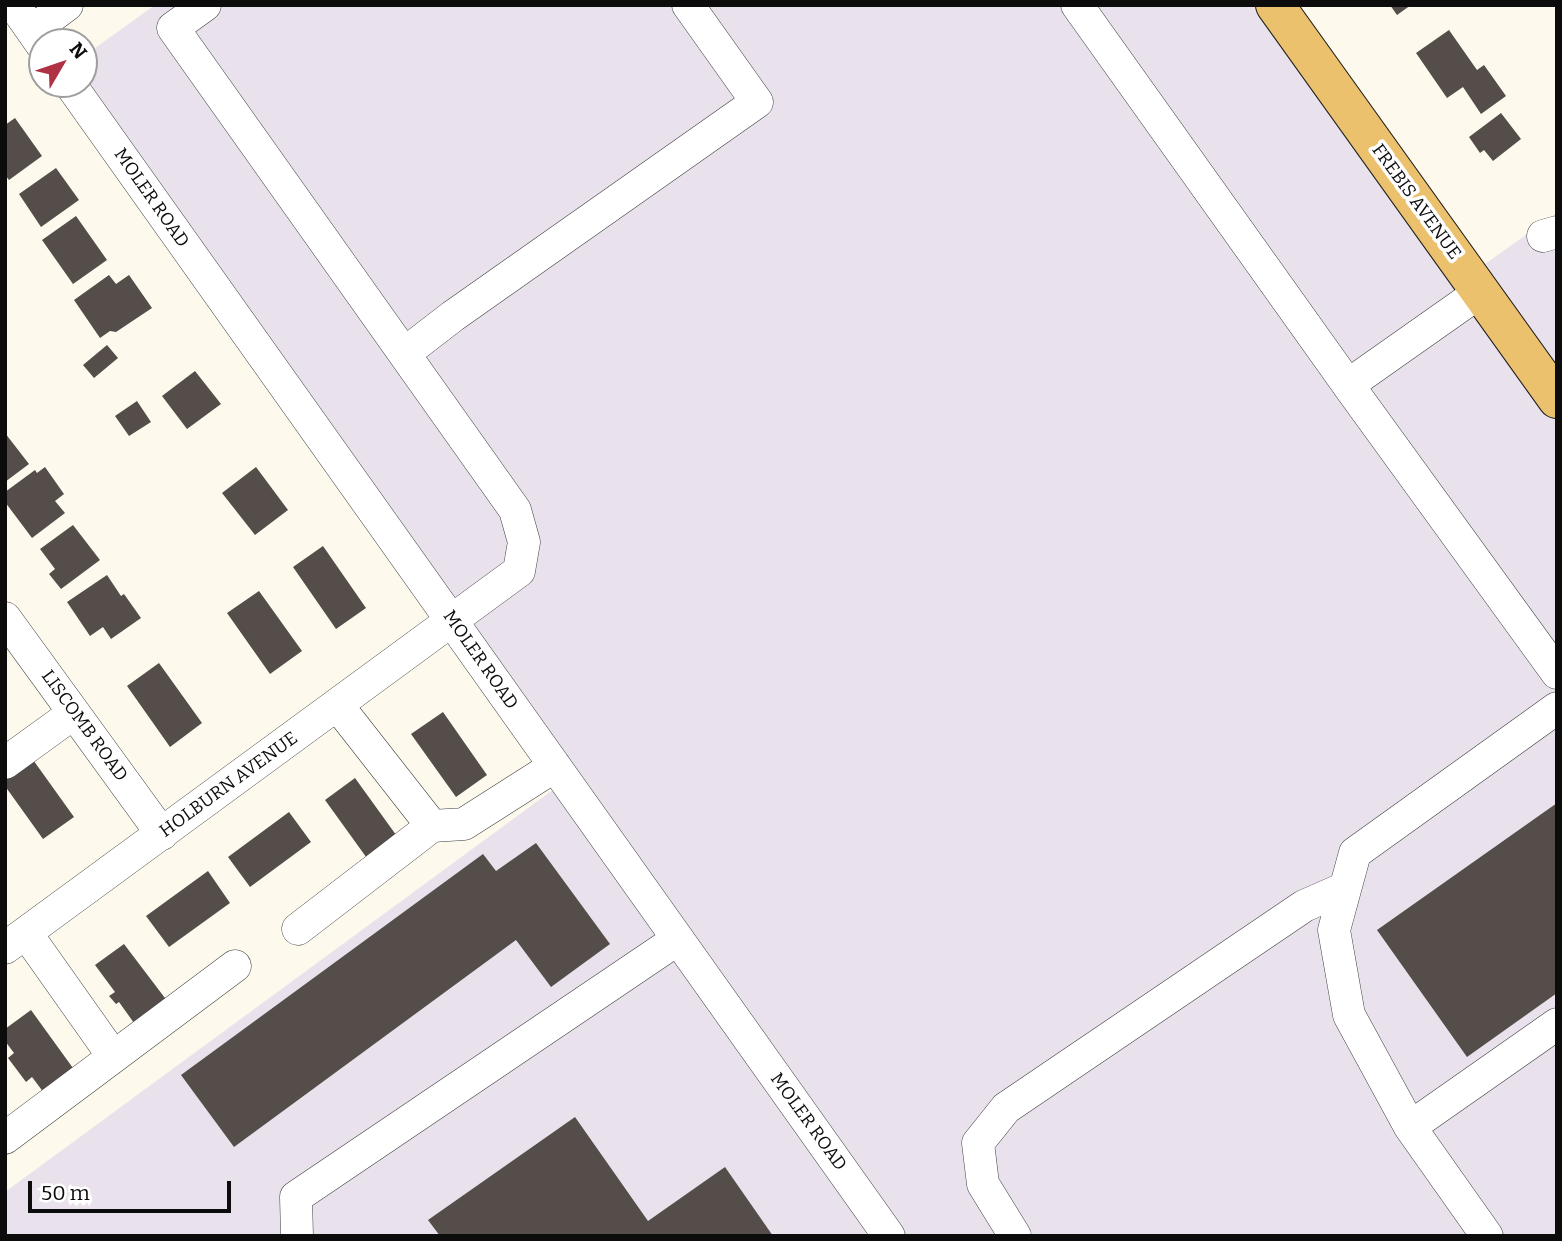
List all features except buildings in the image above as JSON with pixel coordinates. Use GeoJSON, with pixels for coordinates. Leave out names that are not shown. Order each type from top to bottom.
{"type":"FeatureCollection","features":[{"type":"Feature","properties":{"kind":"main road","name":"FREBIS AVENUE"},"geometry":{"type":"LineString","coordinates":[[1275,5],[1557,399]]}},
{"type":"Feature","properties":{"kind":"street"},"geometry":{"type":"LineString","coordinates":[[14,5],[30,28]]}},
{"type":"Feature","properties":{"kind":"street"},"geometry":{"type":"LineString","coordinates":[[46,28],[68,5]]}},
{"type":"Feature","properties":{"kind":"street","name":"HOLBURN AVENUE"},"geometry":{"type":"LineString","coordinates":[[16,940],[519,571],[524,542],[515,510],[173,29],[205,5]]}},
{"type":"Feature","properties":{"kind":"street"},"geometry":{"type":"LineString","coordinates":[[405,353],[453,316],[757,102],[688,5]]}},
{"type":"Feature","properties":{"kind":"street"},"geometry":{"type":"LineString","coordinates":[[1077,5],[1557,673]]}},
{"type":"Feature","properties":{"kind":"street","name":"MOLER ROAD"},"geometry":{"type":"LineString","coordinates":[[80,98],[889,1236]]}},
{"type":"Feature","properties":{"kind":"street"},"geometry":{"type":"LineString","coordinates":[[1348,385],[1480,292]]}},
{"type":"Feature","properties":{"kind":"street","name":"LISCOMB ROAD"},"geometry":{"type":"LineString","coordinates":[[5,618],[162,834]]}},
{"type":"Feature","properties":{"kind":"street"},"geometry":{"type":"LineString","coordinates":[[338,706],[432,826]]}},
{"type":"Feature","properties":{"kind":"street"},"geometry":{"type":"LineString","coordinates":[[1486,1236],[1410,1127],[1349,1016],[1334,930],[1355,853],[1557,708]]}},
{"type":"Feature","properties":{"kind":"street"},"geometry":{"type":"LineString","coordinates":[[5,763],[74,713]]}},
{"type":"Feature","properties":{"kind":"street"},"geometry":{"type":"LineString","coordinates":[[298,929],[432,826],[464,824],[555,766]]}},
{"type":"Feature","properties":{"kind":"street"},"geometry":{"type":"LineString","coordinates":[[1015,1236],[982,1184],[978,1143],[1006,1108],[1304,906],[1345,888]]}},
{"type":"Feature","properties":{"kind":"street"},"geometry":{"type":"LineString","coordinates":[[297,1236],[296,1197],[678,939]]}},
{"type":"Feature","properties":{"kind":"street"},"geometry":{"type":"LineString","coordinates":[[16,940],[113,1056]]}},
{"type":"Feature","properties":{"kind":"street"},"geometry":{"type":"LineString","coordinates":[[5,1138],[235,966]]}},
{"type":"Feature","properties":{"kind":"street"},"geometry":{"type":"LineString","coordinates":[[1410,1127],[1557,1024]]}},
{"type":"Feature","properties":{"kind":"shaded area"},"geometry":{"type":"Polygon","coordinates":[[[155,5],[1274,5],[1468,276],[1557,213],[1557,1236],[5,1236],[5,1192],[569,778],[94,98],[98,98],[98,46],[155,5]]]}}]}
